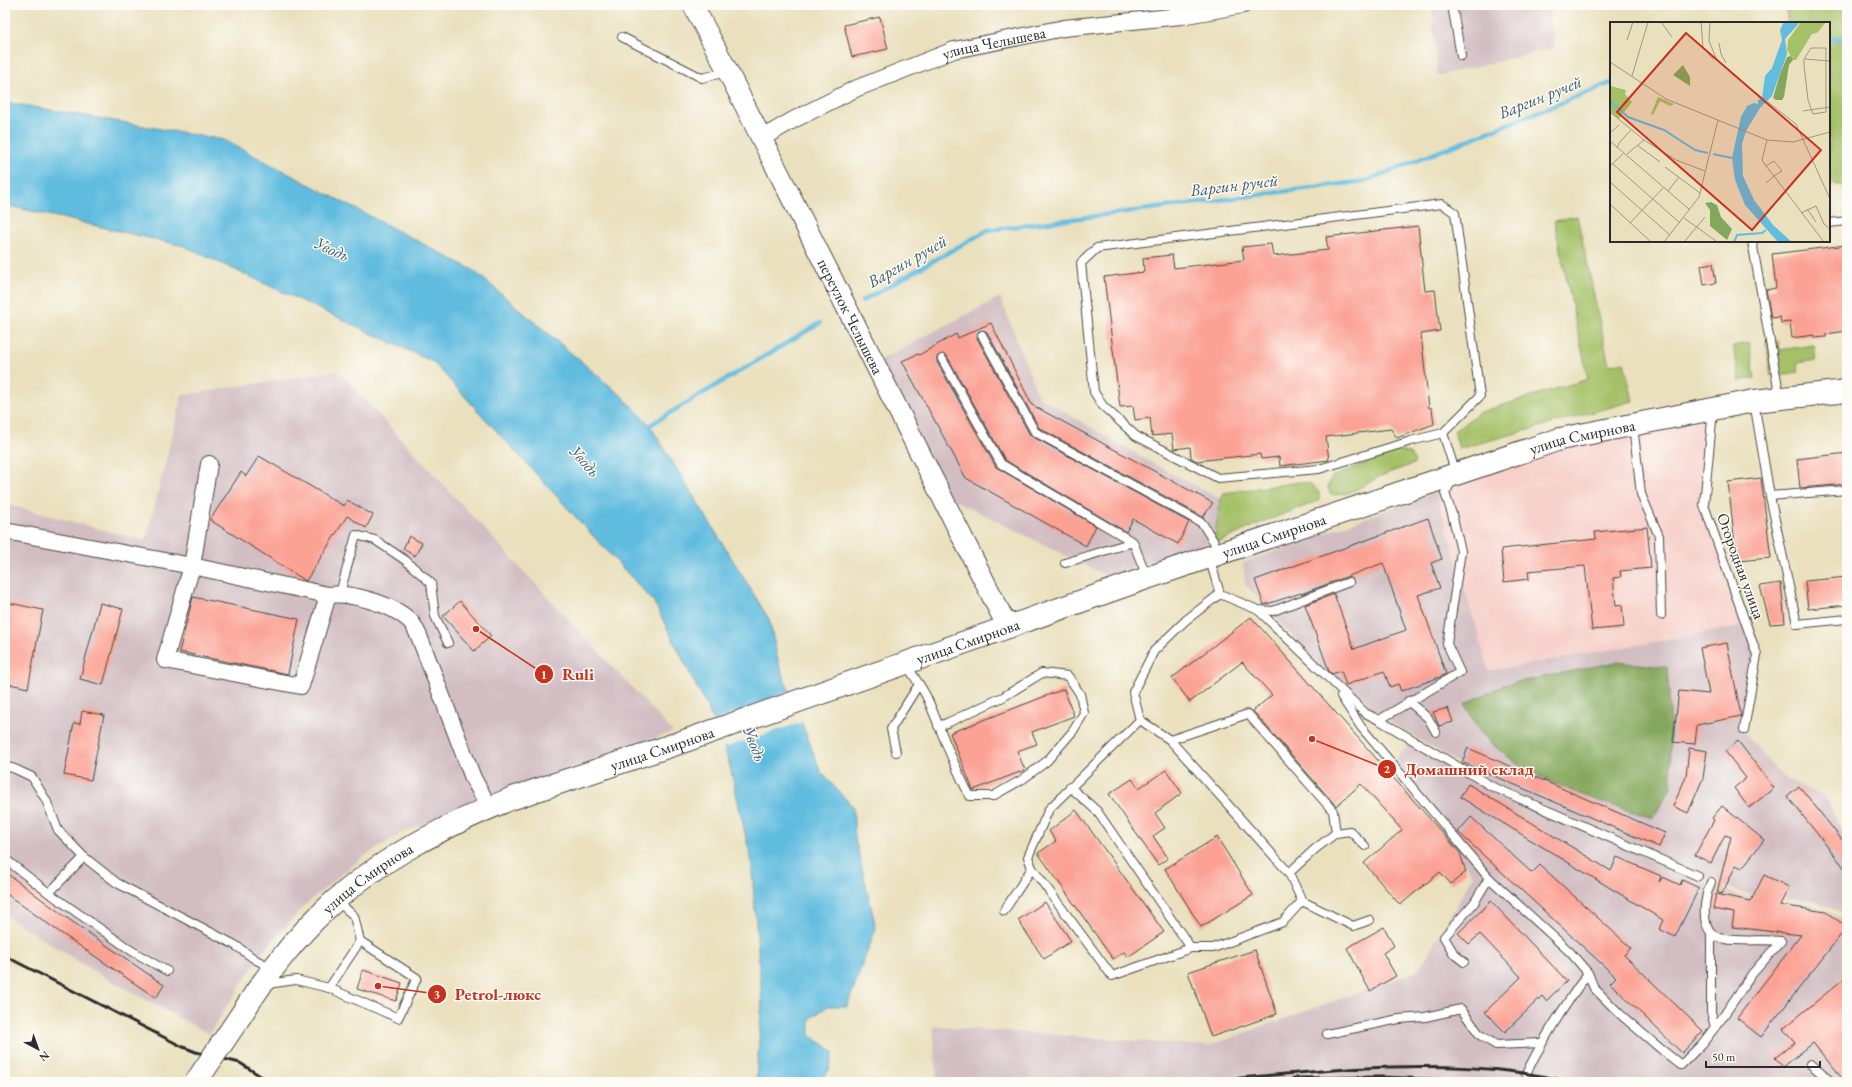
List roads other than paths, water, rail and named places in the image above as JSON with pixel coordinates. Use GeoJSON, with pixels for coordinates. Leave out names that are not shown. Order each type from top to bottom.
{"type":"FeatureCollection","features":[{"type":"Feature","properties":{"kind":"main road","name":"улица Смирнова"},"geometry":{"type":"LineString","coordinates":[[196,1082],[266,976],[326,909],[373,870],[410,847],[489,807],[679,743],[1147,578],[1560,438],[1754,401],[1847,391]]}},
{"type":"Feature","properties":{"kind":"street","name":"переулок Челышева"},"geometry":{"type":"LineString","coordinates":[[693,5],[762,138],[1008,628]]}},
{"type":"Feature","properties":{"kind":"street","name":"улица Челышева"},"geometry":{"type":"LineString","coordinates":[[762,138],[795,119],[855,89],[954,50],[1064,28],[1182,16],[1243,5]]}},
{"type":"Feature","properties":{"kind":"street"},"geometry":{"type":"LineString","coordinates":[[209,464],[192,566],[165,660],[301,686],[334,594]]}},
{"type":"Feature","properties":{"kind":"street"},"geometry":{"type":"LineString","coordinates":[[5,531],[334,594],[397,610],[411,621],[419,636],[473,778],[489,807]]}},
{"type":"Feature","properties":{"kind":"lane"},"geometry":{"type":"LineString","coordinates":[[1452,5],[1461,56]]}},
{"type":"Feature","properties":{"kind":"lane"},"geometry":{"type":"LineString","coordinates":[[622,37],[702,78],[728,72]]}},
{"type":"Feature","properties":{"kind":"lane"},"geometry":{"type":"LineString","coordinates":[[1442,204],[1455,213],[1480,396],[1443,433],[1411,440],[1319,469],[1218,478],[1136,436],[1103,406],[1094,392],[1081,263],[1097,248],[1442,204]]}},
{"type":"Feature","properties":{"kind":"lane"},"geometry":{"type":"LineString","coordinates":[[1830,223],[1847,221]]}},
{"type":"Feature","properties":{"kind":"lane"},"geometry":{"type":"LineString","coordinates":[[1752,242],[1780,398]]}},
{"type":"Feature","properties":{"kind":"lane"},"geometry":{"type":"LineString","coordinates":[[982,335],[1035,432],[1202,523],[1214,542],[1213,556],[1220,594]]}},
{"type":"Feature","properties":{"kind":"lane"},"geometry":{"type":"LineString","coordinates":[[942,359],[1001,464],[1133,542],[1147,578]]}},
{"type":"Feature","properties":{"kind":"lane"},"geometry":{"type":"LineString","coordinates":[[1754,401],[1770,496],[1797,624],[1847,619]]}},
{"type":"Feature","properties":{"kind":"lane","name":"Огородная улица"},"geometry":{"type":"LineString","coordinates":[[1713,409],[1704,505],[1757,655],[1744,730]]}},
{"type":"Feature","properties":{"kind":"lane"},"geometry":{"type":"LineString","coordinates":[[1632,425],[1641,494],[1659,536],[1661,615]]}},
{"type":"Feature","properties":{"kind":"lane"},"geometry":{"type":"LineString","coordinates":[[1380,720],[1460,672],[1447,644],[1461,552],[1452,514],[1445,493],[1456,474],[1443,433]]}},
{"type":"Feature","properties":{"kind":"lane"},"geometry":{"type":"LineString","coordinates":[[1770,496],[1847,490]]}},
{"type":"Feature","properties":{"kind":"lane"},"geometry":{"type":"LineString","coordinates":[[334,594],[356,535],[375,540],[405,560],[431,583],[435,616],[448,643]]}},
{"type":"Feature","properties":{"kind":"lane"},"geometry":{"type":"LineString","coordinates":[[1065,563],[1133,542]]}},
{"type":"Feature","properties":{"kind":"lane"},"geometry":{"type":"LineString","coordinates":[[1220,594],[1258,610],[1273,611],[1349,582]]}},
{"type":"Feature","properties":{"kind":"lane"},"geometry":{"type":"LineString","coordinates":[[1220,594],[1186,620],[1154,651],[1133,692],[1140,720],[1170,740],[1289,874],[1302,901],[1353,926],[1370,920]]}},
{"type":"Feature","properties":{"kind":"lane"},"geometry":{"type":"LineString","coordinates":[[1258,610],[1334,685],[1365,713],[1380,720],[1491,786],[1698,876]]}},
{"type":"Feature","properties":{"kind":"lane"},"geometry":{"type":"LineString","coordinates":[[906,663],[928,699],[938,726],[958,775],[970,796],[993,796],[1023,779],[1047,761],[1073,731],[1084,712],[1080,694],[1068,676],[1042,673],[1003,697],[938,726]]}},
{"type":"Feature","properties":{"kind":"lane"},"geometry":{"type":"LineString","coordinates":[[896,752],[891,729],[919,684]]}},
{"type":"Feature","properties":{"kind":"lane"},"geometry":{"type":"LineString","coordinates":[[1334,685],[1361,727],[1489,878],[1570,952],[1588,973],[1594,988],[1662,1050],[1682,1065],[1715,1026],[1752,974],[1781,941],[1723,939],[1711,933]]}},
{"type":"Feature","properties":{"kind":"lane"},"geometry":{"type":"LineString","coordinates":[[1408,702],[1428,718],[1436,732]]}},
{"type":"Feature","properties":{"kind":"lane"},"geometry":{"type":"LineString","coordinates":[[1170,740],[1248,714],[1334,811],[1336,833]]}},
{"type":"Feature","properties":{"kind":"lane"},"geometry":{"type":"LineString","coordinates":[[1140,720],[1049,809],[1028,857],[1032,868],[1112,976],[1191,948],[1213,948],[1283,922],[1302,901]]}},
{"type":"Feature","properties":{"kind":"lane"},"geometry":{"type":"LineString","coordinates":[[5,766],[16,769],[32,777],[46,800],[58,830],[84,857],[117,883],[235,945],[256,960],[266,976],[296,980],[330,988],[398,1018],[418,978],[360,942],[354,916],[336,900]]}},
{"type":"Feature","properties":{"kind":"lane"},"geometry":{"type":"LineString","coordinates":[[1070,787],[1097,811],[1191,948]]}},
{"type":"Feature","properties":{"kind":"lane"},"geometry":{"type":"LineString","coordinates":[[1289,874],[1315,849],[1336,833],[1350,832],[1365,846]]}},
{"type":"Feature","properties":{"kind":"lane"},"geometry":{"type":"LineString","coordinates":[[49,893],[84,857]]}},
{"type":"Feature","properties":{"kind":"lane"},"geometry":{"type":"LineString","coordinates":[[5,859],[49,893],[132,951],[167,971]]}},
{"type":"Feature","properties":{"kind":"lane"},"geometry":{"type":"LineString","coordinates":[[1004,911],[1032,868]]}},
{"type":"Feature","properties":{"kind":"lane"},"geometry":{"type":"LineString","coordinates":[[1464,962],[1454,954],[1444,937],[1474,903],[1489,878]]}},
{"type":"Feature","properties":{"kind":"lane"},"geometry":{"type":"LineString","coordinates":[[1711,882],[1704,905],[1706,924],[1711,933],[1711,1012],[1715,1026]]}},
{"type":"Feature","properties":{"kind":"lane"},"geometry":{"type":"LineString","coordinates":[[330,988],[360,942]]}},
{"type":"Feature","properties":{"kind":"lane"},"geometry":{"type":"LineString","coordinates":[[1526,1074],[1540,1043],[1588,973]]}},
{"type":"Feature","properties":{"kind":"lane"},"geometry":{"type":"LineString","coordinates":[[1327,1034],[1399,1018],[1425,1017],[1461,1009],[1480,1035],[1496,1045],[1540,1043]]}},
{"type":"Feature","properties":{"kind":"lane"},"geometry":{"type":"LineString","coordinates":[[1810,1064],[1832,1082]]}},
{"type":"Feature","properties":{"kind":"water","name":"Уводь"},"geometry":{"type":"Polygon","coordinates":[[[5,102],[224,140],[473,270],[623,397],[649,424],[769,619],[779,665],[821,772],[853,807],[855,839],[876,928],[847,1006],[828,1006],[810,1019],[810,1035],[834,1052],[829,1070],[820,1082],[756,1082],[762,1000],[751,860],[730,766],[718,729],[654,602],[433,362],[184,246],[5,205],[5,102]]]}},
{"type":"Feature","properties":{"kind":"waterway","name":"Варгин ручей"},"geometry":{"type":"LineString","coordinates":[[1830,39],[1847,38]]}},
{"type":"Feature","properties":{"kind":"waterway","name":"Варгин ручей"},"geometry":{"type":"LineString","coordinates":[[862,301],[988,230],[1365,181],[1610,83]]}},
{"type":"Feature","properties":{"kind":"waterway","name":"Варгин ручей"},"geometry":{"type":"LineString","coordinates":[[645,428],[820,323]]}},
{"type":"Feature","properties":{"kind":"railway"},"geometry":{"type":"LineString","coordinates":[[5,956],[183,1047],[196,1052],[240,1063],[270,1082]]}},
{"type":"Feature","properties":{"kind":"railway"},"geometry":{"type":"LineString","coordinates":[[1215,1080],[1366,1068],[1441,1067],[1478,1068],[1516,1072],[1550,1077],[1569,1082]]}},
{"type":"Feature","properties":{"kind":"railway"},"geometry":{"type":"LineString","coordinates":[[1293,1078],[1381,1077],[1503,1082]]}},
{"type":"Feature","properties":{"kind":"railway"},"geometry":{"type":"LineString","coordinates":[[1185,1082],[1221,1080]]}},
{"type":"Feature","properties":{"kind":"place","name":"Ruli"},"geometry":{"type":"Point","coordinates":[476,629]}},
{"type":"Feature","properties":{"kind":"place","name":"Домашний склад"},"geometry":{"type":"Point","coordinates":[1312,739]}},
{"type":"Feature","properties":{"kind":"place","name":"Petrol-люкс"},"geometry":{"type":"Point","coordinates":[378,986]}}]}
